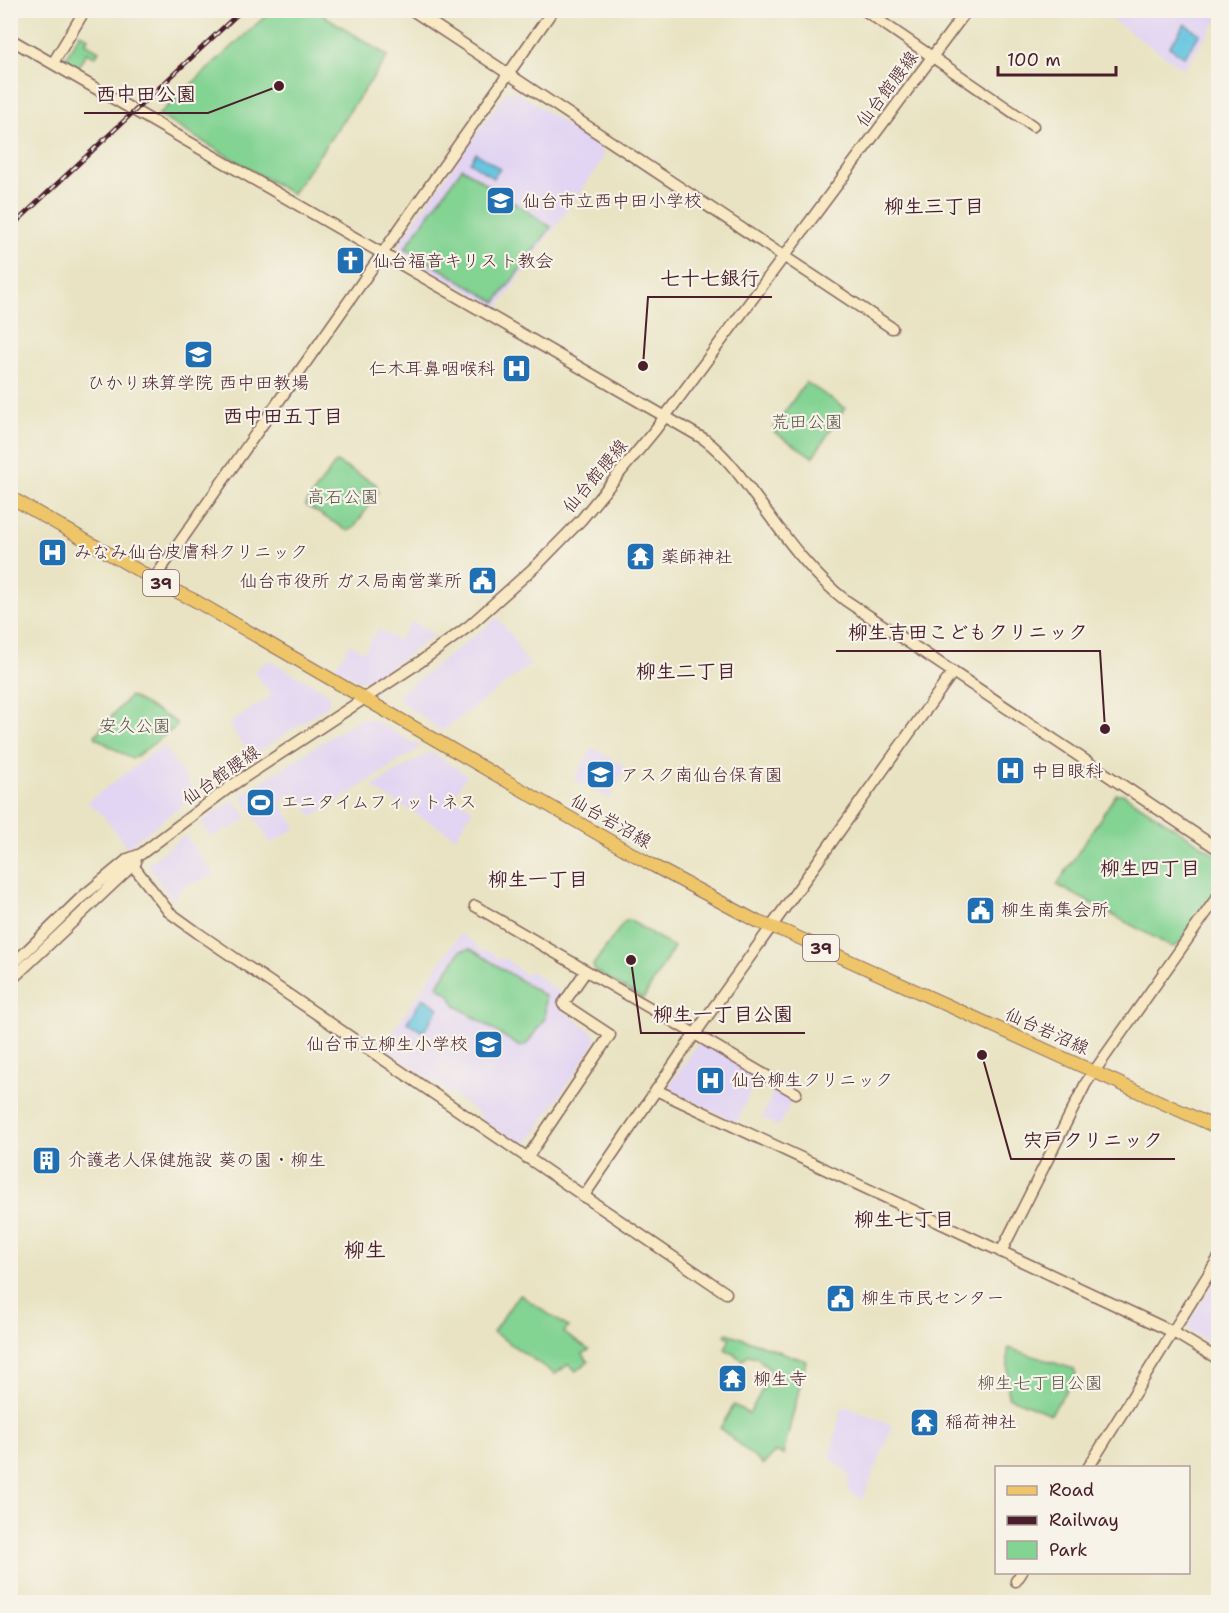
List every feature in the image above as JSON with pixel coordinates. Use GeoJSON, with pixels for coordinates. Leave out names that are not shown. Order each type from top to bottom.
{"type":"FeatureCollection","features":[{"type":"Feature","properties":{"kind":"main road","name":"仙台岩沼線"},"geometry":{"type":"LineString","coordinates":[[10,497],[641,859],[739,912],[1218,1128]]}},
{"type":"Feature","properties":{"kind":"street"},"geometry":{"type":"LineString","coordinates":[[53,63],[85,10]]}},
{"type":"Feature","properties":{"kind":"street"},"geometry":{"type":"LineString","coordinates":[[412,10],[892,328]]}},
{"type":"Feature","properties":{"kind":"street"},"geometry":{"type":"LineString","coordinates":[[154,579],[553,10]]}},
{"type":"Feature","properties":{"kind":"street"},"geometry":{"type":"LineString","coordinates":[[864,10],[1033,126]]}},
{"type":"Feature","properties":{"kind":"street","name":"仙台館腰線"},"geometry":{"type":"LineString","coordinates":[[10,967],[82,897],[231,786],[366,700],[468,626],[530,571],[581,520],[665,416],[967,10]]}},
{"type":"Feature","properties":{"kind":"street"},"geometry":{"type":"LineString","coordinates":[[10,39],[704,439],[725,458],[799,555],[827,585],[1218,849]]}},
{"type":"Feature","properties":{"kind":"street"},"geometry":{"type":"LineString","coordinates":[[583,1197],[694,1035],[953,672]]}},
{"type":"Feature","properties":{"kind":"street"},"geometry":{"type":"LineString","coordinates":[[130,863],[169,912],[726,1293]]}},
{"type":"Feature","properties":{"kind":"street","name":"仙台館腰線"},"geometry":{"type":"LineString","coordinates":[[10,981],[130,863]]}},
{"type":"Feature","properties":{"kind":"street"},"geometry":{"type":"LineString","coordinates":[[1001,1252],[1094,1072],[1218,896]]}},
{"type":"Feature","properties":{"kind":"street"},"geometry":{"type":"LineString","coordinates":[[475,906],[796,1093]]}},
{"type":"Feature","properties":{"kind":"street"},"geometry":{"type":"LineString","coordinates":[[527,1158],[610,1035],[564,1004],[586,971]]}},
{"type":"Feature","properties":{"kind":"street"},"geometry":{"type":"LineString","coordinates":[[656,1090],[1173,1332],[1218,1359]]}},
{"type":"Feature","properties":{"kind":"street"},"geometry":{"type":"LineString","coordinates":[[1089,1466],[1218,1259]]}},
{"type":"Feature","properties":{"kind":"shaded area"},"geometry":{"type":"Polygon","coordinates":[[[1114,11],[1218,11],[1218,19],[1184,69],[1110,18],[1114,11]]]}},
{"type":"Feature","properties":{"kind":"shaded area","name":"仙台市立西中田小学校"},"geometry":{"type":"Polygon","coordinates":[[[507,91],[517,92],[602,149],[603,159],[498,308],[402,253],[399,243],[507,91]]]}},
{"type":"Feature","properties":{"kind":"shaded area"},"geometry":{"type":"Polygon","coordinates":[[[498,618],[519,645],[517,647],[530,665],[442,731],[400,701],[399,694],[498,618]]]}},
{"type":"Feature","properties":{"kind":"shaded area"},"geometry":{"type":"Polygon","coordinates":[[[412,621],[434,635],[373,680],[357,680],[335,667],[350,644],[364,652],[378,629],[398,641],[412,621]]]}},
{"type":"Feature","properties":{"kind":"shaded area"},"geometry":{"type":"Polygon","coordinates":[[[268,660],[329,693],[329,705],[251,756],[228,724],[271,696],[254,671],[268,660]]]}},
{"type":"Feature","properties":{"kind":"shaded area"},"geometry":{"type":"Polygon","coordinates":[[[360,718],[373,720],[421,747],[313,817],[296,791],[280,802],[296,828],[273,842],[269,841],[241,795],[360,718]]]}},
{"type":"Feature","properties":{"kind":"shaded area"},"geometry":{"type":"Polygon","coordinates":[[[163,745],[197,794],[127,847],[101,813],[87,802],[163,745]]]}},
{"type":"Feature","properties":{"kind":"shaded area","name":"アスク南仙台保育園"},"geometry":{"type":"Polygon","coordinates":[[[592,748],[623,765],[625,770],[609,799],[574,780],[592,748]]]}},
{"type":"Feature","properties":{"kind":"shaded area"},"geometry":{"type":"Polygon","coordinates":[[[430,752],[467,775],[453,797],[473,809],[456,837],[374,789],[373,786],[430,752]]]}},
{"type":"Feature","properties":{"kind":"shaded area"},"geometry":{"type":"Polygon","coordinates":[[[234,799],[248,818],[228,831],[226,828],[212,838],[201,823],[234,799]]]}},
{"type":"Feature","properties":{"kind":"shaded area"},"geometry":{"type":"Polygon","coordinates":[[[185,835],[215,875],[187,885],[172,900],[148,864],[185,835]]]}},
{"type":"Feature","properties":{"kind":"shaded area","name":"仙台市立柳生小学校"},"geometry":{"type":"Polygon","coordinates":[[[460,934],[472,941],[481,951],[490,951],[498,959],[506,959],[525,975],[531,971],[564,996],[558,1006],[595,1035],[597,1040],[525,1147],[484,1121],[476,1111],[382,1047],[460,934]]]}},
{"type":"Feature","properties":{"kind":"shaded area"},"geometry":{"type":"Polygon","coordinates":[[[705,1044],[757,1075],[737,1123],[673,1091],[671,1084],[697,1045],[705,1044]]]}},
{"type":"Feature","properties":{"kind":"shaded area"},"geometry":{"type":"Polygon","coordinates":[[[775,1087],[788,1093],[791,1101],[779,1126],[762,1118],[775,1087]]]}},
{"type":"Feature","properties":{"kind":"shaded area"},"geometry":{"type":"Polygon","coordinates":[[[1216,1279],[1218,1280],[1218,1332],[1211,1344],[1190,1331],[1188,1324],[1216,1279]]]}},
{"type":"Feature","properties":{"kind":"shaded area"},"geometry":{"type":"Polygon","coordinates":[[[847,1407],[893,1426],[862,1500],[848,1491],[849,1476],[830,1456],[841,1410],[847,1407]]]}},
{"type":"Feature","properties":{"kind":"green space"},"geometry":{"type":"Polygon","coordinates":[[[271,11],[317,11],[388,56],[292,194],[158,115],[271,11]]]}},
{"type":"Feature","properties":{"kind":"green space"},"geometry":{"type":"Polygon","coordinates":[[[80,33],[88,38],[85,43],[99,51],[95,57],[86,53],[78,68],[69,63],[66,57],[80,33]]]}},
{"type":"Feature","properties":{"kind":"green space"},"geometry":{"type":"Polygon","coordinates":[[[462,168],[551,227],[496,302],[405,248],[462,168]]]}},
{"type":"Feature","properties":{"kind":"green space","name":"荒田公園"},"geometry":{"type":"Polygon","coordinates":[[[806,382],[845,408],[813,457],[774,432],[774,427],[806,382]]]}},
{"type":"Feature","properties":{"kind":"green space","name":"高石公園"},"geometry":{"type":"Polygon","coordinates":[[[336,462],[376,484],[378,492],[354,528],[348,531],[305,505],[336,462]]]}},
{"type":"Feature","properties":{"kind":"green space","name":"安久公園"},"geometry":{"type":"Polygon","coordinates":[[[130,696],[176,722],[177,726],[134,758],[128,757],[96,738],[95,735],[130,696]]]}},
{"type":"Feature","properties":{"kind":"green space"},"geometry":{"type":"Polygon","coordinates":[[[1116,794],[1123,794],[1218,856],[1218,889],[1178,945],[1172,947],[1057,885],[1116,794]]]}},
{"type":"Feature","properties":{"kind":"green space"},"geometry":{"type":"Polygon","coordinates":[[[629,920],[674,947],[643,999],[595,971],[593,965],[624,922],[629,920]]]}},
{"type":"Feature","properties":{"kind":"green space"},"geometry":{"type":"Polygon","coordinates":[[[471,949],[545,996],[545,1018],[527,1044],[520,1047],[455,1005],[450,995],[437,986],[461,950],[471,949]]]}},
{"type":"Feature","properties":{"kind":"green space"},"geometry":{"type":"Polygon","coordinates":[[[519,1294],[568,1327],[564,1333],[589,1350],[583,1354],[588,1362],[576,1371],[569,1364],[555,1374],[493,1332],[519,1294]]]}},
{"type":"Feature","properties":{"kind":"green space"},"geometry":{"type":"Polygon","coordinates":[[[727,1333],[806,1361],[783,1455],[776,1451],[763,1465],[720,1428],[734,1405],[749,1414],[772,1372],[757,1357],[748,1355],[743,1360],[725,1349],[730,1338],[725,1335],[727,1333]]]}},
{"type":"Feature","properties":{"kind":"green space","name":"柳生七丁目公園"},"geometry":{"type":"Polygon","coordinates":[[[1008,1348],[1074,1369],[1076,1374],[1051,1414],[1008,1397],[1008,1348]]]}},
{"type":"Feature","properties":{"kind":"water"},"geometry":{"type":"Polygon","coordinates":[[[1185,24],[1200,34],[1184,57],[1169,47],[1185,24]]]}},
{"type":"Feature","properties":{"kind":"water"},"geometry":{"type":"Polygon","coordinates":[[[476,153],[500,169],[493,178],[470,162],[476,153]]]}},
{"type":"Feature","properties":{"kind":"water"},"geometry":{"type":"Polygon","coordinates":[[[423,998],[439,1008],[423,1032],[407,1022],[423,998]]]}},
{"type":"Feature","properties":{"kind":"railway"},"geometry":{"type":"LineString","coordinates":[[10,228],[242,10]]}},
{"type":"Feature","properties":{"kind":"place","name":"西中田公園"},"geometry":{"type":"Point","coordinates":[279,86]}},
{"type":"Feature","properties":{"kind":"place","name":"仙台市立西中田小学校"},"geometry":{"type":"Point","coordinates":[501,201]}},
{"type":"Feature","properties":{"kind":"place","name":"仙台福音キリスト教会"},"geometry":{"type":"Point","coordinates":[351,261]}},
{"type":"Feature","properties":{"kind":"place","name":"ひかり珠算学院 西中田教場"},"geometry":{"type":"Point","coordinates":[198,354]}},
{"type":"Feature","properties":{"kind":"place","name":"七十七銀行"},"geometry":{"type":"Point","coordinates":[643,366]}},
{"type":"Feature","properties":{"kind":"place","name":"仁木耳鼻咽喉科"},"geometry":{"type":"Point","coordinates":[516,369]}},
{"type":"Feature","properties":{"kind":"place","name":"みなみ仙台皮膚科クリニック"},"geometry":{"type":"Point","coordinates":[53,552]}},
{"type":"Feature","properties":{"kind":"place","name":"薬師神社"},"geometry":{"type":"Point","coordinates":[640,557]}},
{"type":"Feature","properties":{"kind":"place","name":"仙台市役所 ガス局南営業所"},"geometry":{"type":"Point","coordinates":[483,581]}},
{"type":"Feature","properties":{"kind":"place","name":"柳生吉田こどもクリニック"},"geometry":{"type":"Point","coordinates":[1105,729]}},
{"type":"Feature","properties":{"kind":"place","name":"中目眼科"},"geometry":{"type":"Point","coordinates":[1010,771]}},
{"type":"Feature","properties":{"kind":"place","name":"アスク南仙台保育園"},"geometry":{"type":"Point","coordinates":[600,775]}},
{"type":"Feature","properties":{"kind":"place","name":"エニタイムフィットネス"},"geometry":{"type":"Point","coordinates":[260,802]}},
{"type":"Feature","properties":{"kind":"place","name":"柳生南集会所"},"geometry":{"type":"Point","coordinates":[980,910]}},
{"type":"Feature","properties":{"kind":"place","name":"柳生一丁目公園"},"geometry":{"type":"Point","coordinates":[631,960]}},
{"type":"Feature","properties":{"kind":"place","name":"仙台市立柳生小学校"},"geometry":{"type":"Point","coordinates":[489,1044]}},
{"type":"Feature","properties":{"kind":"place","name":"宍戸クリニック"},"geometry":{"type":"Point","coordinates":[982,1055]}},
{"type":"Feature","properties":{"kind":"place","name":"仙台柳生クリニック"},"geometry":{"type":"Point","coordinates":[710,1080]}},
{"type":"Feature","properties":{"kind":"place","name":"介護老人保健施設 葵の園・柳生"},"geometry":{"type":"Point","coordinates":[47,1160]}},
{"type":"Feature","properties":{"kind":"place","name":"柳生市民センター"},"geometry":{"type":"Point","coordinates":[840,1298]}},
{"type":"Feature","properties":{"kind":"place","name":"柳生寺"},"geometry":{"type":"Point","coordinates":[732,1379]}},
{"type":"Feature","properties":{"kind":"place","name":"稲荷神社"},"geometry":{"type":"Point","coordinates":[924,1422]}},
{"type":"Feature","properties":{"kind":"district","name":"柳生三丁目"},"geometry":{"type":"Point","coordinates":[934,206]}},
{"type":"Feature","properties":{"kind":"district","name":"西中田五丁目"},"geometry":{"type":"Point","coordinates":[283,416]}},
{"type":"Feature","properties":{"kind":"district","name":"柳生二丁目"},"geometry":{"type":"Point","coordinates":[686,671]}},
{"type":"Feature","properties":{"kind":"district","name":"柳生四丁目"},"geometry":{"type":"Point","coordinates":[1150,868]}},
{"type":"Feature","properties":{"kind":"district","name":"柳生一丁目"},"geometry":{"type":"Point","coordinates":[538,879]}},
{"type":"Feature","properties":{"kind":"district","name":"柳生七丁目"},"geometry":{"type":"Point","coordinates":[904,1219]}},
{"type":"Feature","properties":{"kind":"district","name":"柳生"},"geometry":{"type":"Point","coordinates":[365,1250]}}]}
